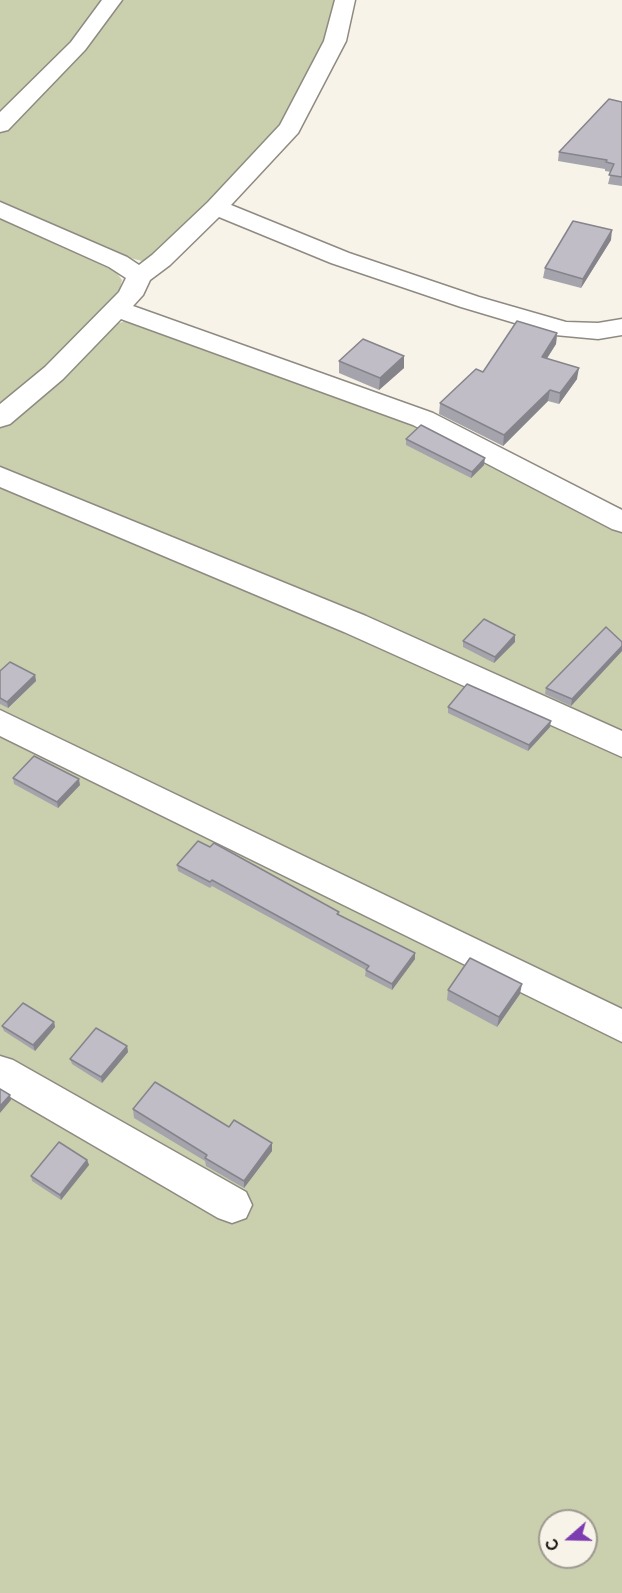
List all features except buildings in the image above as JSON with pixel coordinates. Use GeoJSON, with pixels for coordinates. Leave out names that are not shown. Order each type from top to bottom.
{"type":"FeatureCollection","features":[{"type":"Feature","properties":{"kind":"street"},"geometry":{"type":"LineString","coordinates":[[0,125],[78,46],[112,0]]}},
{"type":"Feature","properties":{"kind":"street"},"geometry":{"type":"LineString","coordinates":[[0,418],[54,373],[130,295],[139,276],[161,260],[216,207],[290,128],[335,41],[345,0]]}},
{"type":"Feature","properties":{"kind":"street"},"geometry":{"type":"LineString","coordinates":[[216,207],[340,258],[470,302],[564,330],[598,332],[622,327]]}},
{"type":"Feature","properties":{"kind":"street"},"geometry":{"type":"LineString","coordinates":[[0,209],[118,262],[139,276]]}},
{"type":"Feature","properties":{"kind":"street"},"geometry":{"type":"LineString","coordinates":[[116,309],[423,419],[622,522]]}},
{"type":"Feature","properties":{"kind":"street"},"geometry":{"type":"LineString","coordinates":[[0,476],[355,624],[622,745]]}},
{"type":"Feature","properties":{"kind":"street"},"geometry":{"type":"LineString","coordinates":[[0,722],[622,1026]]}},
{"type":"Feature","properties":{"kind":"street"},"geometry":{"type":"LineString","coordinates":[[0,1072],[232,1205]]}},
{"type":"Feature","properties":{"kind":"green space"},"geometry":{"type":"Polygon","coordinates":[[[0,0],[339,0],[328,40],[282,124],[156,257],[142,261],[122,256],[0,203],[0,0]]]}},
{"type":"Feature","properties":{"kind":"green space"},"geometry":{"type":"Polygon","coordinates":[[[0,217],[110,264],[122,280],[119,292],[47,370],[0,408],[0,217]]]}},
{"type":"Feature","properties":{"kind":"green space"},"geometry":{"type":"Polygon","coordinates":[[[130,320],[408,419],[622,508],[622,1593],[0,1593],[0,428],[66,376],[115,324],[130,320]]]}}]}
